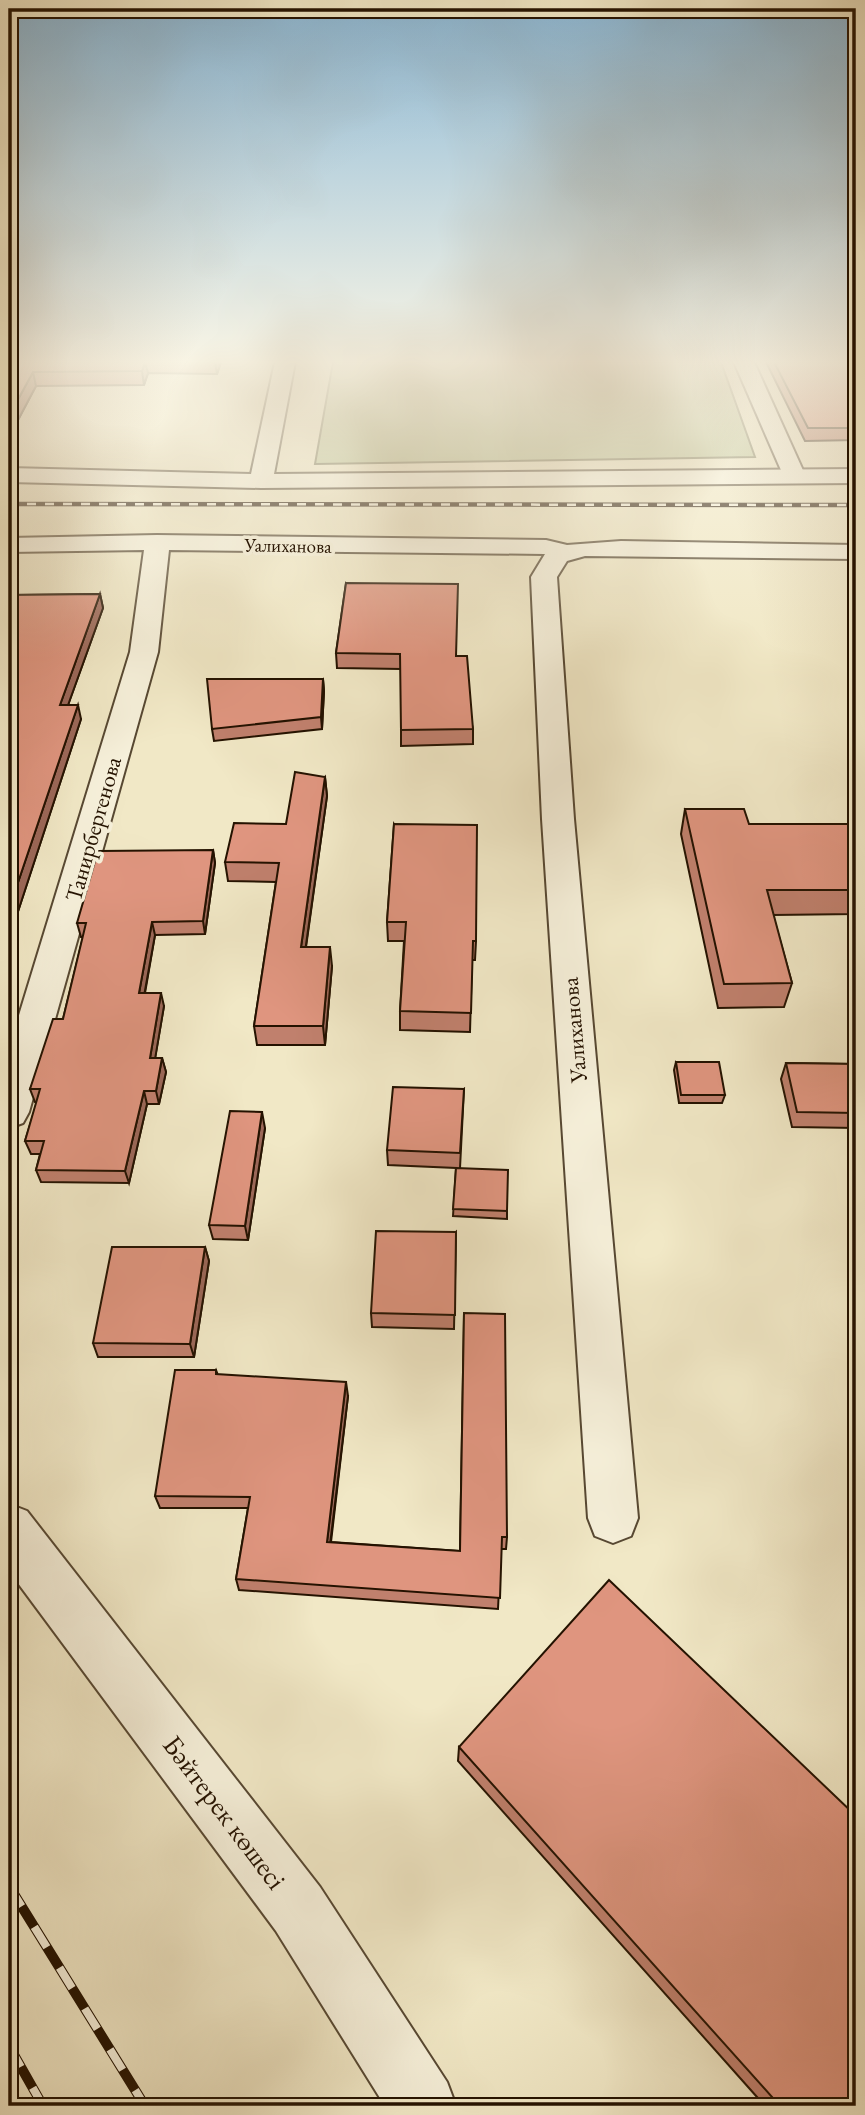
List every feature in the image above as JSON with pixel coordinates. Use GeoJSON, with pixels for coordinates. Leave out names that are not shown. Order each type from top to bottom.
{"type":"FeatureCollection","features":[{"type":"Feature","properties":{"kind":"street"},"geometry":{"type":"LineString","coordinates":[[261,481],[265,461]]}},
{"type":"Feature","properties":{"kind":"street"},"geometry":{"type":"LineString","coordinates":[[788,461],[795,477]]}},
{"type":"Feature","properties":{"kind":"street"},"geometry":{"type":"LineString","coordinates":[[9,475],[261,481],[856,476]]}},
{"type":"Feature","properties":{"kind":"street","name":"Уалиханова"},"geometry":{"type":"LineString","coordinates":[[9,545],[157,542],[547,547],[567,552],[621,548],[856,552]]}},
{"type":"Feature","properties":{"kind":"street","name":"Танирбергенова"},"geometry":{"type":"LineString","coordinates":[[9,1112],[144,652],[157,542]]}},
{"type":"Feature","properties":{"kind":"street","name":"Уалиханова"},"geometry":{"type":"LineString","coordinates":[[567,552],[552,561],[544,577],[558,819],[613,1518]]}},
{"type":"Feature","properties":{"kind":"street","name":"Бәйтерек көшесі"},"geometry":{"type":"LineString","coordinates":[[9,1530],[298,1909],[423,2106]]}},
{"type":"Feature","properties":{"kind":"green space"},"geometry":{"type":"Polygon","coordinates":[[[316,461],[522,461],[315,464],[316,461]]]}},
{"type":"Feature","properties":{"kind":"building"},"geometry":{"type":"Polygon","coordinates":[[[346,583],[458,584],[456,656],[467,656],[473,729],[401,730],[400,654],[336,653],[346,583]]]}},
{"type":"Feature","properties":{"kind":"building"},"geometry":{"type":"Polygon","coordinates":[[[100,594],[60,705],[78,705],[9,909],[9,756],[16,733],[9,733],[9,595],[100,594]]]}},
{"type":"Feature","properties":{"kind":"building"},"geometry":{"type":"Polygon","coordinates":[[[207,679],[323,679],[321,717],[212,729],[207,679]]]}},
{"type":"Feature","properties":{"kind":"building"},"geometry":{"type":"Polygon","coordinates":[[[295,772],[325,777],[301,947],[330,947],[323,1026],[254,1026],[279,863],[225,862],[234,823],[286,824],[295,772]]]}},
{"type":"Feature","properties":{"kind":"building"},"geometry":{"type":"Polygon","coordinates":[[[685,809],[744,809],[749,824],[856,824],[856,890],[767,890],[792,983],[724,984],[685,809]]]}},
{"type":"Feature","properties":{"kind":"building"},"geometry":{"type":"Polygon","coordinates":[[[394,824],[477,825],[476,941],[473,941],[471,1013],[400,1011],[406,922],[387,922],[394,824]]]}},
{"type":"Feature","properties":{"kind":"building"},"geometry":{"type":"Polygon","coordinates":[[[213,850],[203,921],[152,922],[139,993],[161,993],[150,1058],[162,1058],[156,1091],[144,1091],[125,1171],[36,1170],[44,1141],[25,1141],[40,1089],[30,1089],[53,1019],[63,1019],[86,923],[77,923],[98,851],[213,850]]]}},
{"type":"Feature","properties":{"kind":"building"},"geometry":{"type":"Polygon","coordinates":[[[676,1062],[719,1062],[725,1095],[681,1095],[676,1062]]]}},
{"type":"Feature","properties":{"kind":"building"},"geometry":{"type":"Polygon","coordinates":[[[786,1063],[856,1064],[856,1113],[797,1112],[786,1063]]]}},
{"type":"Feature","properties":{"kind":"building"},"geometry":{"type":"Polygon","coordinates":[[[393,1087],[464,1089],[460,1153],[387,1150],[393,1087]]]}},
{"type":"Feature","properties":{"kind":"building"},"geometry":{"type":"Polygon","coordinates":[[[230,1111],[262,1112],[245,1226],[209,1225],[230,1111]]]}},
{"type":"Feature","properties":{"kind":"building"},"geometry":{"type":"Polygon","coordinates":[[[456,1168],[508,1170],[507,1211],[453,1209],[456,1168]]]}},
{"type":"Feature","properties":{"kind":"building"},"geometry":{"type":"Polygon","coordinates":[[[376,1231],[456,1232],[455,1315],[371,1313],[376,1231]]]}},
{"type":"Feature","properties":{"kind":"building"},"geometry":{"type":"Polygon","coordinates":[[[112,1247],[205,1247],[190,1344],[93,1343],[112,1247]]]}},
{"type":"Feature","properties":{"kind":"building"},"geometry":{"type":"Polygon","coordinates":[[[464,1313],[505,1314],[507,1537],[502,1537],[500,1598],[236,1579],[250,1497],[155,1496],[175,1370],[216,1370],[216,1374],[346,1382],[327,1542],[460,1551],[464,1313]]]}},
{"type":"Feature","properties":{"kind":"building"},"geometry":{"type":"Polygon","coordinates":[[[609,1580],[856,1816],[856,2106],[780,2106],[459,1747],[609,1580]]]}},
{"type":"Feature","properties":{"kind":"railway"},"geometry":{"type":"LineString","coordinates":[[9,504],[856,505]]}},
{"type":"Feature","properties":{"kind":"railway"},"geometry":{"type":"LineString","coordinates":[[9,1886],[145,2106]]}},
{"type":"Feature","properties":{"kind":"railway"},"geometry":{"type":"LineString","coordinates":[[9,2046],[43,2106]]}}]}
